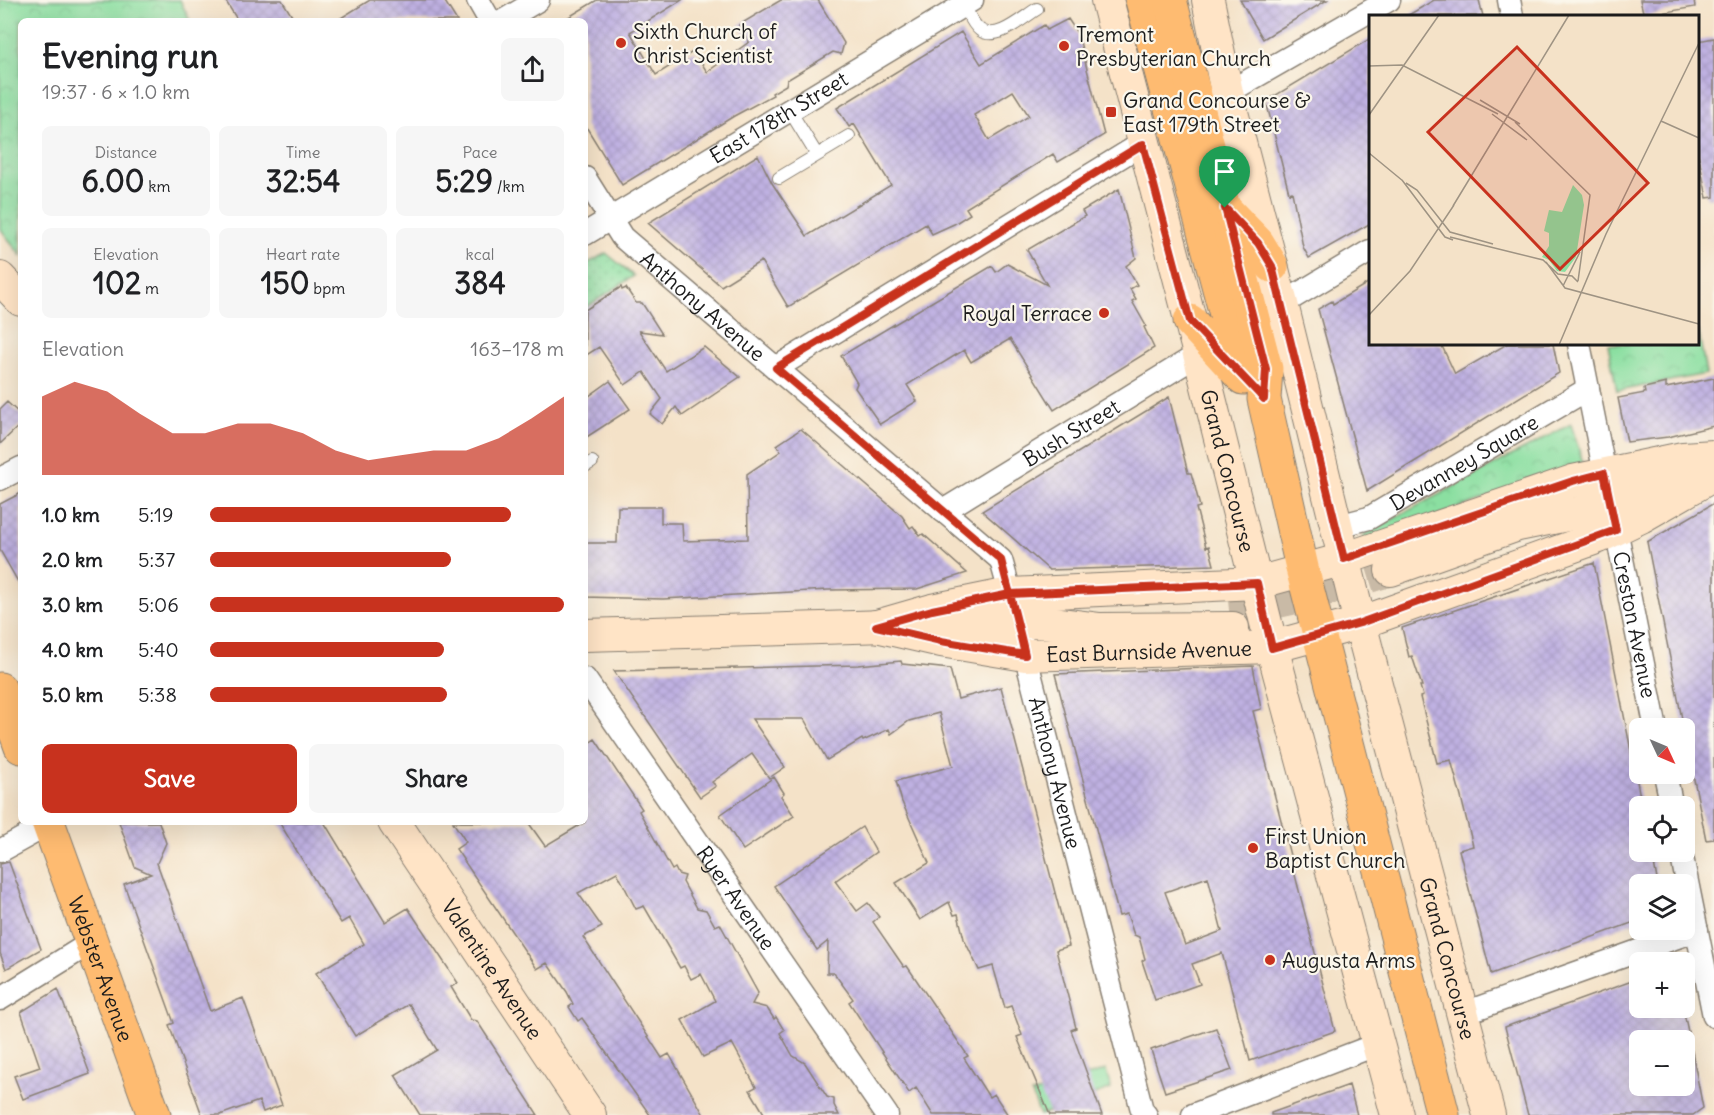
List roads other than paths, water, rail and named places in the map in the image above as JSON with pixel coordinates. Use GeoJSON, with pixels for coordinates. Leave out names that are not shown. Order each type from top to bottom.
{"type":"FeatureCollection","features":[{"type":"Feature","properties":{"kind":"main road","name":"Grand Concourse"},"geometry":{"type":"LineString","coordinates":[[1142,0],[1303,572],[1443,1115]]}},
{"type":"Feature","properties":{"kind":"main road","name":"Grand Concourse"},"geometry":{"type":"LineString","coordinates":[[1170,0],[1266,369],[1253,388]]}},
{"type":"Feature","properties":{"kind":"main road"},"geometry":{"type":"LineString","coordinates":[[1225,208],[1258,243],[1272,266]]}},
{"type":"Feature","properties":{"kind":"main road"},"geometry":{"type":"LineString","coordinates":[[1190,321],[1253,388]]}},
{"type":"Feature","properties":{"kind":"main road"},"geometry":{"type":"LineString","coordinates":[[9,697],[18,734]]}},
{"type":"Feature","properties":{"kind":"main road","name":"Webster Avenue"},"geometry":{"type":"LineString","coordinates":[[49,825],[154,1115]]}},
{"type":"Feature","properties":{"kind":"street"},"geometry":{"type":"LineString","coordinates":[[478,0],[488,18]]}},
{"type":"Feature","properties":{"kind":"street"},"geometry":{"type":"LineString","coordinates":[[508,18],[538,0]]}},
{"type":"Feature","properties":{"kind":"street","name":"Grand Concourse"},"geometry":{"type":"LineString","coordinates":[[1107,0],[1199,354],[1272,648],[1396,1115]]}},
{"type":"Feature","properties":{"kind":"street","name":"Grand Concourse"},"geometry":{"type":"LineString","coordinates":[[1208,0],[1227,93],[1338,526],[1360,623],[1489,1115]]}},
{"type":"Feature","properties":{"kind":"street"},"geometry":{"type":"LineString","coordinates":[[1227,93],[1364,6],[1389,0]]}},
{"type":"Feature","properties":{"kind":"street"},"geometry":{"type":"LineString","coordinates":[[1509,0],[1512,15]]}},
{"type":"Feature","properties":{"kind":"street","name":"East 178th Street"},"geometry":{"type":"LineString","coordinates":[[588,232],[968,3]]}},
{"type":"Feature","properties":{"kind":"street"},"geometry":{"type":"LineString","coordinates":[[776,368],[1143,144]]}},
{"type":"Feature","properties":{"kind":"street","name":"Anthony Avenue"},"geometry":{"type":"LineString","coordinates":[[588,183],[622,237],[1001,560],[1025,613],[1025,655],[1142,1110],[1146,1115]]}},
{"type":"Feature","properties":{"kind":"street"},"geometry":{"type":"LineString","coordinates":[[1282,304],[1369,252]]}},
{"type":"Feature","properties":{"kind":"street","name":"Creston Avenue"},"geometry":{"type":"LineString","coordinates":[[1579,345],[1654,718]]}},
{"type":"Feature","properties":{"kind":"street","name":"Bush Street"},"geometry":{"type":"LineString","coordinates":[[944,511],[1199,354]]}},
{"type":"Feature","properties":{"kind":"street","name":"Devanney Square"},"geometry":{"type":"LineString","coordinates":[[1338,526],[1369,518],[1588,389]]}},
{"type":"Feature","properties":{"kind":"street","name":"East Burnside Avenue"},"geometry":{"type":"LineString","coordinates":[[876,626],[941,641],[1025,655],[1272,648],[1360,623],[1610,502],[1683,458],[1714,456]]}},
{"type":"Feature","properties":{"kind":"street","name":"East Burnside Avenue"},"geometry":{"type":"LineString","coordinates":[[1393,579],[1518,525],[1576,513],[1714,466]]}},
{"type":"Feature","properties":{"kind":"street"},"geometry":{"type":"LineString","coordinates":[[0,479],[18,470]]}},
{"type":"Feature","properties":{"kind":"street","name":"East Burnside Avenue"},"geometry":{"type":"LineString","coordinates":[[588,635],[876,626],[1025,613],[1257,583],[1344,559],[1573,481],[1610,502],[1714,474]]}},
{"type":"Feature","properties":{"kind":"street","name":"East Burnside Avenue"},"geometry":{"type":"LineString","coordinates":[[1025,613],[1100,613],[1231,619]]}},
{"type":"Feature","properties":{"kind":"street","name":"Ryer Avenue"},"geometry":{"type":"LineString","coordinates":[[588,683],[887,1115]]}},
{"type":"Feature","properties":{"kind":"street"},"geometry":{"type":"LineString","coordinates":[[0,851],[45,825]]}},
{"type":"Feature","properties":{"kind":"street","name":"Valentine Avenue"},"geometry":{"type":"LineString","coordinates":[[396,825],[590,1115]]}},
{"type":"Feature","properties":{"kind":"street"},"geometry":{"type":"LineString","coordinates":[[1683,862],[1714,1016]]}},
{"type":"Feature","properties":{"kind":"street"},"geometry":{"type":"LineString","coordinates":[[1464,1013],[1697,930]]}},
{"type":"Feature","properties":{"kind":"street"},"geometry":{"type":"LineString","coordinates":[[0,999],[92,942]]}},
{"type":"Feature","properties":{"kind":"street"},"geometry":{"type":"LineString","coordinates":[[1193,1115],[1378,1044]]}},
{"type":"Feature","properties":{"kind":"lane"},"geometry":{"type":"LineString","coordinates":[[968,3],[978,29],[988,34],[999,32],[1037,9]]}},
{"type":"Feature","properties":{"kind":"lane"},"geometry":{"type":"LineString","coordinates":[[790,111],[817,155]]}},
{"type":"Feature","properties":{"kind":"lane"},"geometry":{"type":"LineString","coordinates":[[779,178],[849,136]]}},
{"type":"Feature","properties":{"kind":"tunnel"},"geometry":{"type":"LineString","coordinates":[[1229,610],[1291,599],[1391,570]]}},
{"type":"Feature","properties":{"kind":"place","name":"Sixth Church of Christ Scientist"},"geometry":{"type":"Point","coordinates":[621,43]}},
{"type":"Feature","properties":{"kind":"place","name":"Tremont Presbyterian Church"},"geometry":{"type":"Point","coordinates":[1064,46]}},
{"type":"Feature","properties":{"kind":"place","name":"Grand Concourse & East 179th Street"},"geometry":{"type":"Point","coordinates":[1111,112]}},
{"type":"Feature","properties":{"kind":"place","name":"Royal Terrace"},"geometry":{"type":"Point","coordinates":[1104,313]}},
{"type":"Feature","properties":{"kind":"place","name":"First Union Baptist Church"},"geometry":{"type":"Point","coordinates":[1253,848]}},
{"type":"Feature","properties":{"kind":"place","name":"Augusta Arms"},"geometry":{"type":"Point","coordinates":[1270,960]}}]}
